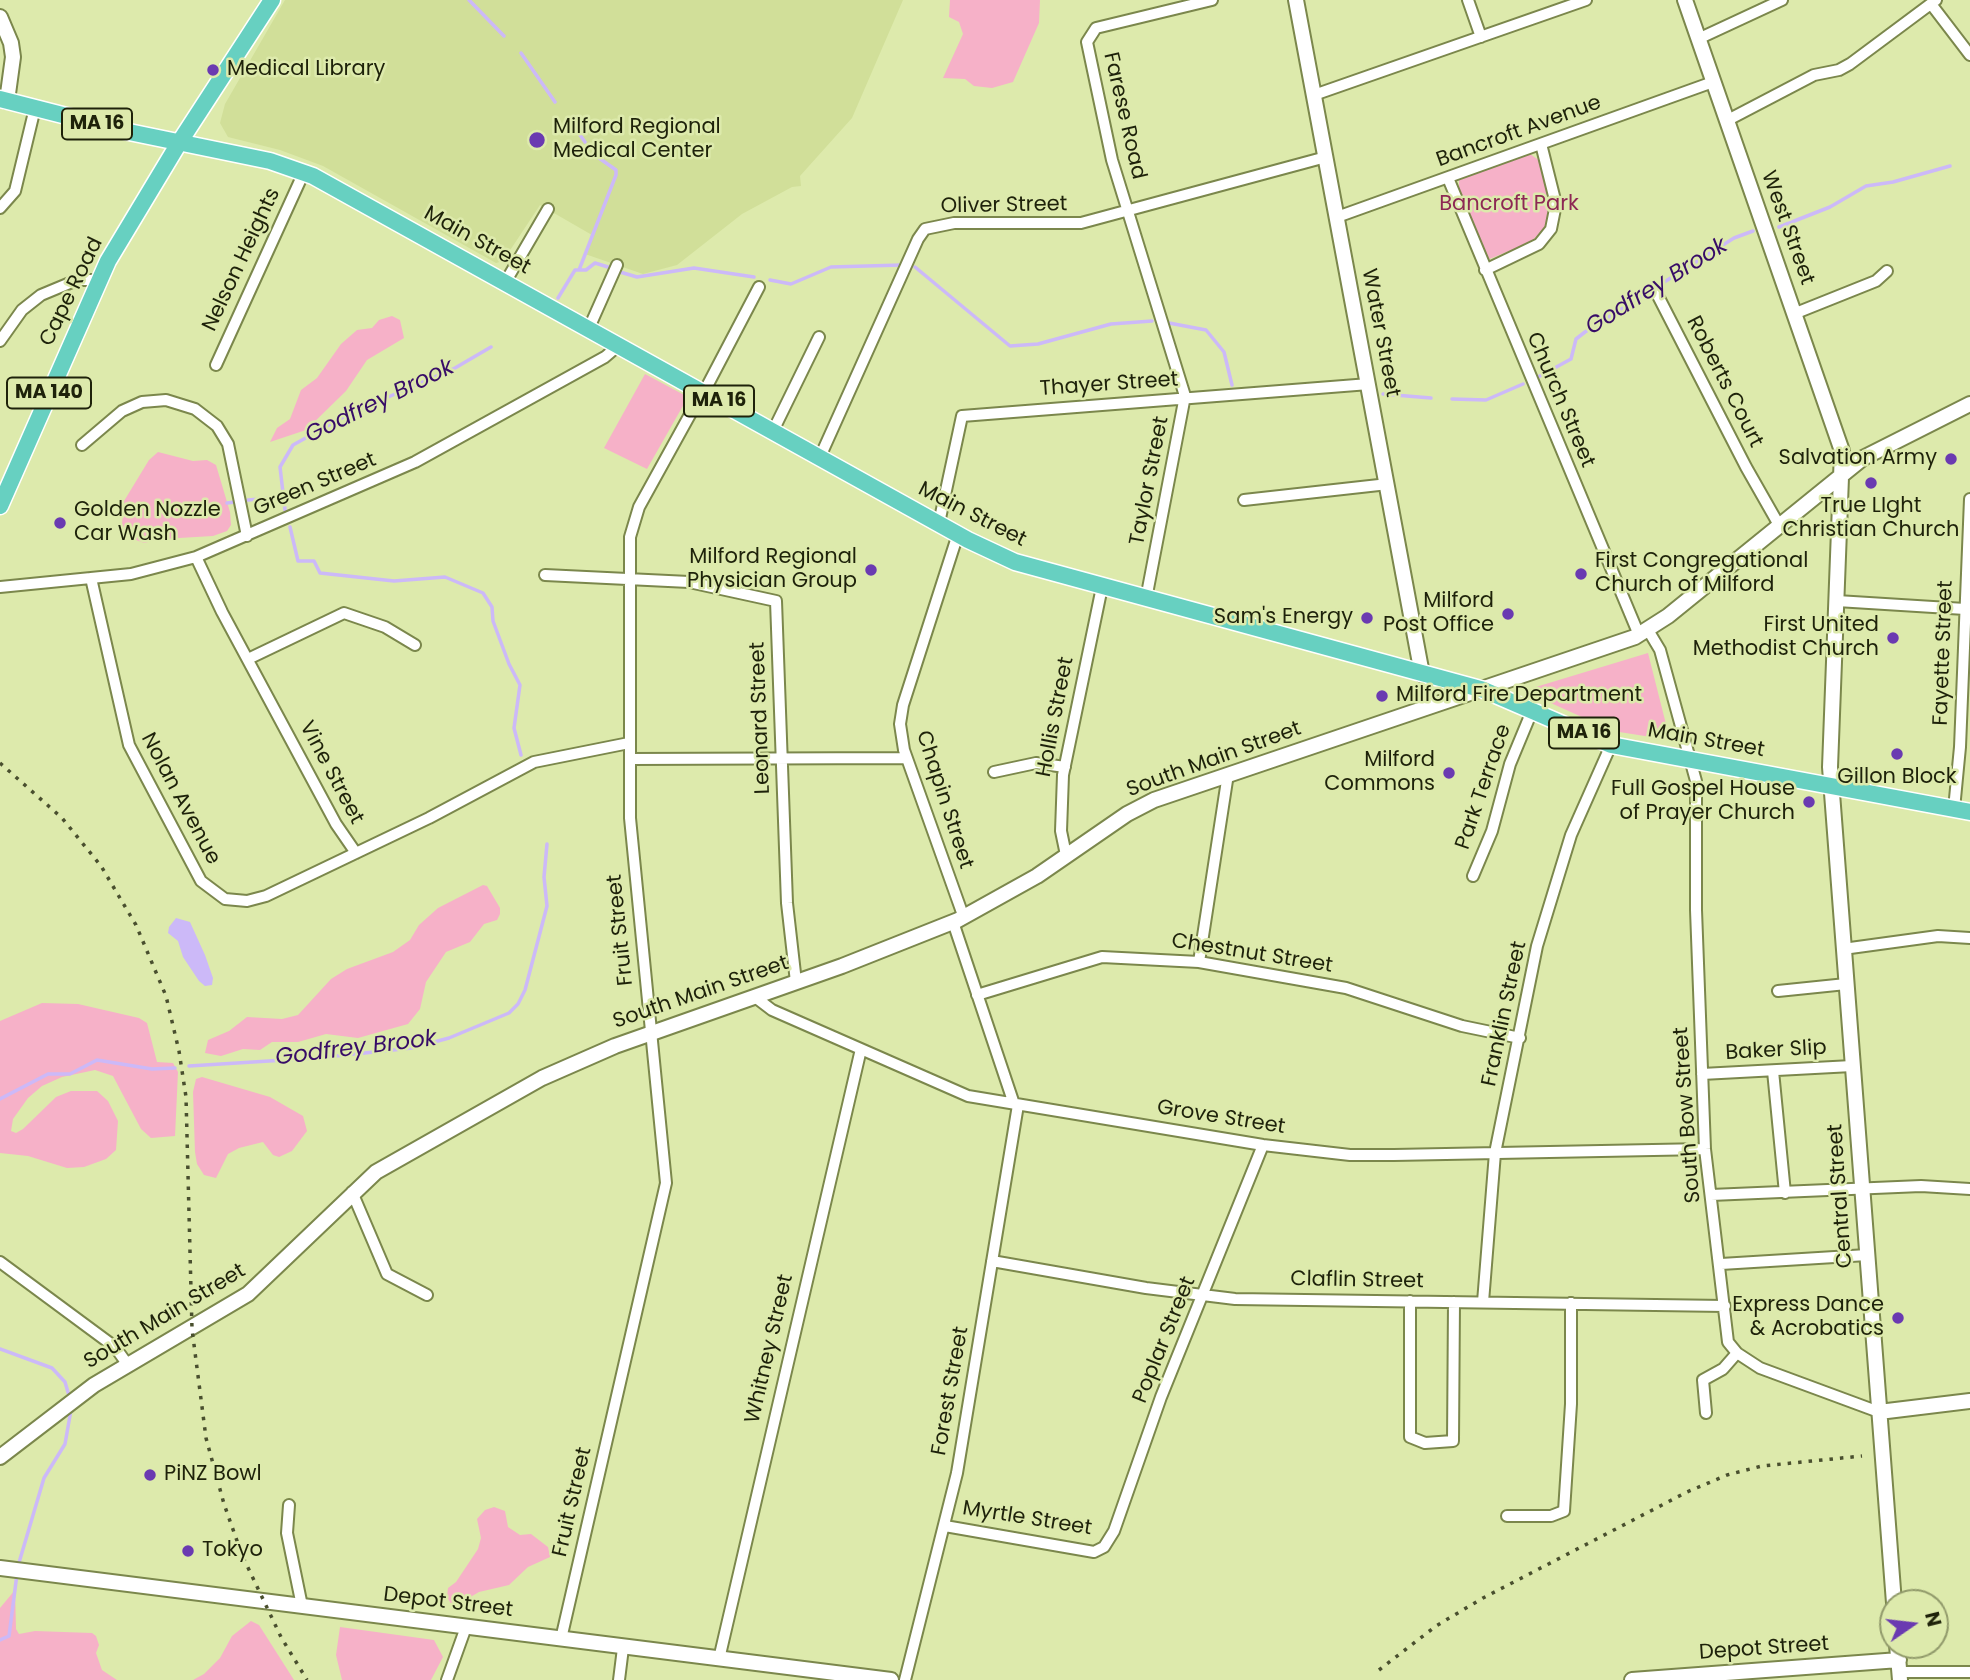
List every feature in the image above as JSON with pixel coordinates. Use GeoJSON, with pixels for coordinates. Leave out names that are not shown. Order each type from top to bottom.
{"type":"FeatureCollection","features":[{"type":"Feature","properties":{"kind":"main road","name":"MA 140"},"geometry":{"type":"LineString","coordinates":[[179,143],[272,0]]}},
{"type":"Feature","properties":{"kind":"main road","name":"Water Street"},"geometry":{"type":"LineString","coordinates":[[1296,0],[1422,674]]}},
{"type":"Feature","properties":{"kind":"main road","name":"West Street"},"geometry":{"type":"LineString","coordinates":[[1685,0],[1842,451],[1837,601]]}},
{"type":"Feature","properties":{"kind":"main road"},"geometry":{"type":"LineString","coordinates":[[0,17],[11,43],[13,57],[7,101]]}},
{"type":"Feature","properties":{"kind":"main road","name":"Main Street"},"geometry":{"type":"LineString","coordinates":[[7,101],[179,143],[270,161],[304,172],[506,281],[958,534],[1015,562],[1483,690],[1611,745],[1962,811]]}},
{"type":"Feature","properties":{"kind":"main road","name":"Cape Road"},"geometry":{"type":"LineString","coordinates":[[0,506],[99,280],[179,143]]}},
{"type":"Feature","properties":{"kind":"main road","name":"South Main Street"},"geometry":{"type":"LineString","coordinates":[[0,1457],[79,1395],[248,1294],[278,1268],[352,1192],[401,1155],[531,1084],[604,1050],[796,982],[958,920],[1037,876],[1127,814],[1154,800],[1483,690],[1644,632],[1843,472],[1886,445],[1968,409]]}},
{"type":"Feature","properties":{"kind":"main road","name":"Central Street"},"geometry":{"type":"LineString","coordinates":[[1837,601],[1831,785],[1893,1589]]}},
{"type":"Feature","properties":{"kind":"main road"},"geometry":{"type":"LineString","coordinates":[[1879,1412],[1970,1401]]}},
{"type":"Feature","properties":{"kind":"main road","name":"Depot Street"},"geometry":{"type":"LineString","coordinates":[[4,1569],[891,1680]]}},
{"type":"Feature","properties":{"kind":"main road","name":"Depot Street"},"geometry":{"type":"LineString","coordinates":[[1632,1680],[1899,1664]]}},
{"type":"Feature","properties":{"kind":"street","name":"Farese Road"},"geometry":{"type":"LineString","coordinates":[[1126,210],[1101,119],[1088,37],[1098,27],[1212,0]]}},
{"type":"Feature","properties":{"kind":"street"},"geometry":{"type":"LineString","coordinates":[[1468,0],[1480,37]]}},
{"type":"Feature","properties":{"kind":"street"},"geometry":{"type":"LineString","coordinates":[[1314,95],[1586,0]]}},
{"type":"Feature","properties":{"kind":"street"},"geometry":{"type":"LineString","coordinates":[[1698,38],[1782,0]]}},
{"type":"Feature","properties":{"kind":"street"},"geometry":{"type":"LineString","coordinates":[[1727,121],[1814,75],[1839,70],[1850,64],[1934,2],[1970,55]]}},
{"type":"Feature","properties":{"kind":"street","name":"Bancroft Avenue"},"geometry":{"type":"LineString","coordinates":[[1337,218],[1713,82]]}},
{"type":"Feature","properties":{"kind":"street"},"geometry":{"type":"LineString","coordinates":[[0,208],[14,194],[35,108]]}},
{"type":"Feature","properties":{"kind":"street"},"geometry":{"type":"LineString","coordinates":[[1485,270],[1539,244],[1552,229],[1556,204],[1541,144]]}},
{"type":"Feature","properties":{"kind":"street","name":"Oliver Street"},"geometry":{"type":"LineString","coordinates":[[820,457],[925,229],[947,223],[1073,224],[1326,157]]}},
{"type":"Feature","properties":{"kind":"street","name":"Nelson Heights"},"geometry":{"type":"LineString","coordinates":[[216,365],[304,172]]}},
{"type":"Feature","properties":{"kind":"street","name":"Church Street"},"geometry":{"type":"LineString","coordinates":[[1448,178],[1485,270],[1644,632],[1660,650],[1689,760]]}},
{"type":"Feature","properties":{"kind":"street"},"geometry":{"type":"LineString","coordinates":[[506,281],[548,209]]}},
{"type":"Feature","properties":{"kind":"street","name":"Taylor Street"},"geometry":{"type":"LineString","coordinates":[[1126,210],[1185,399],[1146,599]]}},
{"type":"Feature","properties":{"kind":"street"},"geometry":{"type":"LineString","coordinates":[[589,328],[617,265]]}},
{"type":"Feature","properties":{"kind":"street"},"geometry":{"type":"LineString","coordinates":[[1796,313],[1876,281],[1888,271]]}},
{"type":"Feature","properties":{"kind":"street"},"geometry":{"type":"LineString","coordinates":[[0,341],[22,310],[41,295],[77,280],[99,280]]}},
{"type":"Feature","properties":{"kind":"street","name":"Fruit Street"},"geometry":{"type":"LineString","coordinates":[[561,1639],[664,1196],[666,1165],[633,858],[629,759],[629,542],[636,512],[759,287]]}},
{"type":"Feature","properties":{"kind":"street","name":"Roberts Court"},"geometry":{"type":"LineString","coordinates":[[1656,292],[1779,525]]}},
{"type":"Feature","properties":{"kind":"street"},"geometry":{"type":"LineString","coordinates":[[773,431],[818,337]]}},
{"type":"Feature","properties":{"kind":"street","name":"Green Street"},"geometry":{"type":"LineString","coordinates":[[0,587],[141,572],[196,556],[423,458],[605,357],[619,345]]}},
{"type":"Feature","properties":{"kind":"street","name":"Thayer Street"},"geometry":{"type":"LineString","coordinates":[[939,523],[962,416],[1369,384]]}},
{"type":"Feature","properties":{"kind":"street"},"geometry":{"type":"LineString","coordinates":[[82,445],[122,411],[139,403],[166,400],[195,409],[214,423],[228,444],[247,536]]}},
{"type":"Feature","properties":{"kind":"street"},"geometry":{"type":"LineString","coordinates":[[1244,500],[1388,484]]}},
{"type":"Feature","properties":{"kind":"street","name":"Fayette Street"},"geometry":{"type":"LineString","coordinates":[[1962,811],[1965,610],[1970,499]]}},
{"type":"Feature","properties":{"kind":"street","name":"Chapin Street"},"geometry":{"type":"LineString","coordinates":[[958,534],[902,710],[900,728],[906,758],[958,920]]}},
{"type":"Feature","properties":{"kind":"street","name":"Vine Street"},"geometry":{"type":"LineString","coordinates":[[196,556],[336,824],[355,853],[528,765],[629,743]]}},
{"type":"Feature","properties":{"kind":"street"},"geometry":{"type":"LineString","coordinates":[[545,575],[629,577]]}},
{"type":"Feature","properties":{"kind":"street","name":"Leonard Street"},"geometry":{"type":"LineString","coordinates":[[629,577],[695,582],[776,601],[787,903],[796,982]]}},
{"type":"Feature","properties":{"kind":"street","name":"Nolan Avenue"},"geometry":{"type":"LineString","coordinates":[[91,579],[129,745],[201,881],[214,894],[230,900],[261,898],[355,853]]}},
{"type":"Feature","properties":{"kind":"street","name":"Hollis Street"},"geometry":{"type":"LineString","coordinates":[[1066,855],[1061,819],[1065,767],[1102,587]]}},
{"type":"Feature","properties":{"kind":"street"},"geometry":{"type":"LineString","coordinates":[[1837,601],[1965,610]]}},
{"type":"Feature","properties":{"kind":"street"},"geometry":{"type":"LineString","coordinates":[[248,659],[344,613],[385,627],[415,645]]}},
{"type":"Feature","properties":{"kind":"street","name":"Park Terrace"},"geometry":{"type":"LineString","coordinates":[[1473,876],[1492,831],[1510,764],[1532,711]]}},
{"type":"Feature","properties":{"kind":"street","name":"Franklin Street"},"geometry":{"type":"LineString","coordinates":[[1483,1302],[1495,1153],[1537,946],[1571,835],[1611,745]]}},
{"type":"Feature","properties":{"kind":"street"},"geometry":{"type":"LineString","coordinates":[[629,759],[906,758]]}},
{"type":"Feature","properties":{"kind":"street","name":"South Bow Street"},"geometry":{"type":"LineString","coordinates":[[1689,760],[1696,781],[1696,910],[1705,1149],[1721,1264],[1728,1342],[1737,1353]]}},
{"type":"Feature","properties":{"kind":"street"},"geometry":{"type":"LineString","coordinates":[[994,772],[1036,763],[1065,767]]}},
{"type":"Feature","properties":{"kind":"street"},"geometry":{"type":"LineString","coordinates":[[1199,962],[1228,774]]}},
{"type":"Feature","properties":{"kind":"street","name":"Forest Street"},"geometry":{"type":"LineString","coordinates":[[905,1680],[945,1526],[992,1261],[1016,1104],[977,996],[958,920]]}},
{"type":"Feature","properties":{"kind":"street"},"geometry":{"type":"LineString","coordinates":[[1843,949],[1938,936],[1970,939]]}},
{"type":"Feature","properties":{"kind":"street","name":"Chestnut Street"},"geometry":{"type":"LineString","coordinates":[[977,996],[1102,957],[1199,962],[1346,988],[1462,1026],[1520,1038]]}},
{"type":"Feature","properties":{"kind":"street"},"geometry":{"type":"LineString","coordinates":[[1778,991],[1846,984]]}},
{"type":"Feature","properties":{"kind":"street","name":"Grove Street"},"geometry":{"type":"LineString","coordinates":[[755,997],[768,1008],[966,1095],[1263,1145],[1350,1155],[1705,1149]]}},
{"type":"Feature","properties":{"kind":"street","name":"Whitney Street"},"geometry":{"type":"LineString","coordinates":[[719,1659],[861,1049]]}},
{"type":"Feature","properties":{"kind":"street","name":"Baker Slip"},"geometry":{"type":"LineString","coordinates":[[1702,1074],[1852,1066]]}},
{"type":"Feature","properties":{"kind":"street"},"geometry":{"type":"LineString","coordinates":[[1773,1070],[1784,1193]]}},
{"type":"Feature","properties":{"kind":"street","name":"Poplar Street"},"geometry":{"type":"LineString","coordinates":[[1102,1548],[1114,1531],[1154,1415],[1263,1145]]}},
{"type":"Feature","properties":{"kind":"street"},"geometry":{"type":"LineString","coordinates":[[1711,1195],[1862,1189],[1970,1189]]}},
{"type":"Feature","properties":{"kind":"street"},"geometry":{"type":"LineString","coordinates":[[352,1192],[387,1274],[427,1295]]}},
{"type":"Feature","properties":{"kind":"street"},"geometry":{"type":"LineString","coordinates":[[1721,1264],[1867,1255]]}},
{"type":"Feature","properties":{"kind":"street","name":"Claflin Street"},"geometry":{"type":"LineString","coordinates":[[992,1261],[1202,1296],[1725,1306]]}},
{"type":"Feature","properties":{"kind":"street"},"geometry":{"type":"LineString","coordinates":[[0,1262],[110,1343],[128,1365]]}},
{"type":"Feature","properties":{"kind":"street"},"geometry":{"type":"LineString","coordinates":[[1410,1301],[1410,1437],[1425,1443],[1453,1441],[1454,1301]]}},
{"type":"Feature","properties":{"kind":"street"},"geometry":{"type":"LineString","coordinates":[[1507,1516],[1551,1516],[1564,1511],[1569,1445],[1571,1303]]}},
{"type":"Feature","properties":{"kind":"street"},"geometry":{"type":"LineString","coordinates":[[1706,1413],[1703,1380],[1723,1369],[1737,1353],[1760,1368],[1879,1412]]}},
{"type":"Feature","properties":{"kind":"street"},"geometry":{"type":"LineString","coordinates":[[289,1505],[287,1536],[302,1606]]}},
{"type":"Feature","properties":{"kind":"street","name":"Myrtle Street"},"geometry":{"type":"LineString","coordinates":[[945,1526],[1094,1552],[1102,1548]]}},
{"type":"Feature","properties":{"kind":"street"},"geometry":{"type":"LineString","coordinates":[[447,1680],[466,1627]]}},
{"type":"Feature","properties":{"kind":"street"},"geometry":{"type":"LineString","coordinates":[[619,1680],[623,1648]]}},
{"type":"Feature","properties":{"kind":"street"},"geometry":{"type":"LineString","coordinates":[[1899,1664],[1970,1672]]}},
{"type":"Feature","properties":{"kind":"shaded area","name":"Milford Regional Medical Center"},"geometry":{"type":"Polygon","coordinates":[[[285,0],[903,0],[852,118],[800,176],[801,186],[792,187],[742,214],[677,265],[643,274],[585,254],[592,235],[540,205],[503,261],[496,263],[323,166],[280,150],[228,137],[220,123],[225,104],[285,0]]]}},
{"type":"Feature","properties":{"kind":"shaded area"},"geometry":{"type":"Polygon","coordinates":[[[176,918],[190,922],[205,955],[213,978],[212,985],[205,986],[199,981],[183,957],[178,941],[168,933],[176,918]]]}},
{"type":"Feature","properties":{"kind":"green space"},"geometry":{"type":"Polygon","coordinates":[[[950,0],[1040,0],[1039,23],[1013,82],[992,88],[974,86],[965,79],[943,78],[963,34],[959,22],[949,17],[950,0]]]}},
{"type":"Feature","properties":{"kind":"green space","name":"Bancroft Park"},"geometry":{"type":"Polygon","coordinates":[[[1530,154],[1540,161],[1551,204],[1547,225],[1531,242],[1487,260],[1459,189],[1459,180],[1530,154]]]}},
{"type":"Feature","properties":{"kind":"green space"},"geometry":{"type":"Polygon","coordinates":[[[392,316],[400,320],[404,338],[367,360],[346,391],[306,430],[270,442],[277,428],[290,419],[301,390],[317,378],[341,344],[357,330],[372,328],[379,320],[392,316]]]}},
{"type":"Feature","properties":{"kind":"green space"},"geometry":{"type":"Polygon","coordinates":[[[645,374],[688,397],[647,469],[604,448],[645,374]]]}},
{"type":"Feature","properties":{"kind":"green space"},"geometry":{"type":"Polygon","coordinates":[[[158,452],[193,461],[207,460],[216,465],[230,512],[231,525],[227,531],[213,536],[162,539],[144,543],[128,537],[122,524],[124,501],[149,460],[158,452]]]}},
{"type":"Feature","properties":{"kind":"green space"},"geometry":{"type":"Polygon","coordinates":[[[1648,653],[1670,740],[1613,731],[1533,695],[1533,688],[1648,653]]]}},
{"type":"Feature","properties":{"kind":"green space"},"geometry":{"type":"Polygon","coordinates":[[[483,885],[487,886],[500,908],[497,920],[484,924],[470,942],[446,952],[426,982],[420,1009],[408,1024],[358,1038],[326,1034],[298,1042],[272,1042],[260,1050],[243,1049],[221,1056],[205,1053],[208,1040],[229,1031],[247,1017],[282,1019],[298,1015],[331,979],[347,969],[393,952],[410,940],[419,925],[438,908],[483,885]]]}},
{"type":"Feature","properties":{"kind":"green space"},"geometry":{"type":"Polygon","coordinates":[[[42,1003],[78,1004],[139,1018],[147,1023],[157,1062],[173,1063],[178,1072],[175,1136],[151,1138],[141,1129],[113,1076],[95,1070],[62,1077],[42,1086],[28,1098],[13,1119],[11,1131],[16,1133],[23,1129],[56,1097],[71,1091],[97,1091],[108,1101],[118,1121],[116,1150],[106,1159],[84,1167],[67,1168],[28,1156],[0,1153],[0,1021],[42,1003]]]}},
{"type":"Feature","properties":{"kind":"green space"},"geometry":{"type":"Polygon","coordinates":[[[202,1077],[270,1097],[303,1116],[307,1131],[292,1151],[279,1157],[273,1155],[263,1142],[239,1148],[228,1154],[216,1178],[204,1175],[197,1164],[195,1152],[193,1092],[196,1079],[202,1077]]]}},
{"type":"Feature","properties":{"kind":"green space"},"geometry":{"type":"Polygon","coordinates":[[[494,1507],[505,1511],[508,1527],[520,1535],[531,1534],[548,1547],[550,1557],[528,1567],[509,1585],[479,1592],[453,1607],[447,1597],[448,1588],[456,1582],[478,1549],[481,1538],[477,1519],[485,1510],[494,1507]]]}},
{"type":"Feature","properties":{"kind":"green space"},"geometry":{"type":"Polygon","coordinates":[[[15,1590],[16,1629],[19,1634],[35,1631],[92,1633],[99,1645],[96,1653],[102,1670],[117,1680],[0,1680],[0,1608],[15,1590]]]}},
{"type":"Feature","properties":{"kind":"green space"},"geometry":{"type":"Polygon","coordinates":[[[251,1621],[259,1625],[294,1680],[193,1680],[204,1674],[220,1658],[232,1636],[251,1621]]]}},
{"type":"Feature","properties":{"kind":"green space"},"geometry":{"type":"Polygon","coordinates":[[[340,1627],[434,1640],[443,1657],[431,1680],[342,1680],[336,1655],[340,1627]]]}},
{"type":"Feature","properties":{"kind":"waterway"},"geometry":{"type":"LineString","coordinates":[[469,0],[504,36]]}},
{"type":"Feature","properties":{"kind":"waterway"},"geometry":{"type":"LineString","coordinates":[[521,53],[555,102]]}},
{"type":"Feature","properties":{"kind":"waterway"},"geometry":{"type":"LineString","coordinates":[[573,125],[585,142]]}},
{"type":"Feature","properties":{"kind":"waterway"},"geometry":{"type":"LineString","coordinates":[[579,270],[616,175],[616,170],[599,158]]}},
{"type":"Feature","properties":{"kind":"waterway","name":"Godfrey Brook"},"geometry":{"type":"LineString","coordinates":[[1779,227],[1830,207],[1866,186],[1893,182],[1950,166]]}},
{"type":"Feature","properties":{"kind":"waterway","name":"Godfrey Brook"},"geometry":{"type":"LineString","coordinates":[[1538,377],[1571,359],[1576,339],[1585,332],[1734,238],[1753,231]]}},
{"type":"Feature","properties":{"kind":"waterway","name":"Godfrey Brook"},"geometry":{"type":"LineString","coordinates":[[558,298],[575,270],[586,270],[595,263],[608,267]]}},
{"type":"Feature","properties":{"kind":"waterway","name":"Godfrey Brook"},"geometry":{"type":"LineString","coordinates":[[770,280],[791,284],[831,267],[902,265]]}},
{"type":"Feature","properties":{"kind":"waterway","name":"Godfrey Brook"},"geometry":{"type":"LineString","coordinates":[[915,267],[1010,346],[1038,344],[1111,324],[1152,321]]}},
{"type":"Feature","properties":{"kind":"waterway","name":"Godfrey Brook"},"geometry":{"type":"LineString","coordinates":[[620,272],[637,277],[694,268],[754,277]]}},
{"type":"Feature","properties":{"kind":"waterway","name":"Godfrey Brook"},"geometry":{"type":"LineString","coordinates":[[1169,323],[1206,330],[1224,352],[1232,385]]}},
{"type":"Feature","properties":{"kind":"waterway","name":"Godfrey Brook"},"geometry":{"type":"LineString","coordinates":[[285,510],[280,467],[293,445],[349,414],[455,368],[491,347]]}},
{"type":"Feature","properties":{"kind":"waterway","name":"Godfrey Brook"},"geometry":{"type":"LineString","coordinates":[[1452,399],[1486,400],[1523,384]]}},
{"type":"Feature","properties":{"kind":"waterway","name":"Godfrey Brook"},"geometry":{"type":"LineString","coordinates":[[1383,394],[1431,398]]}},
{"type":"Feature","properties":{"kind":"waterway"},"geometry":{"type":"LineString","coordinates":[[248,500],[282,497]]}},
{"type":"Feature","properties":{"kind":"waterway"},"geometry":{"type":"LineString","coordinates":[[227,503],[235,502]]}},
{"type":"Feature","properties":{"kind":"waterway","name":"Godfrey Brook"},"geometry":{"type":"LineString","coordinates":[[290,527],[298,561],[314,561],[320,573],[394,581],[445,577],[483,593],[492,607],[493,621],[520,685],[514,728],[521,755]]}},
{"type":"Feature","properties":{"kind":"waterway","name":"Godfrey Brook"},"geometry":{"type":"LineString","coordinates":[[189,1066],[317,1058],[412,1048],[449,1038],[509,1013],[518,1004],[525,990],[547,906],[544,877],[547,844]]}},
{"type":"Feature","properties":{"kind":"waterway","name":"Godfrey Brook"},"geometry":{"type":"LineString","coordinates":[[0,1099],[48,1074],[70,1074],[97,1060],[152,1069],[175,1068]]}},
{"type":"Feature","properties":{"kind":"waterway","name":"Godfrey Brook"},"geometry":{"type":"LineString","coordinates":[[0,1349],[52,1368],[65,1382],[70,1399]]}},
{"type":"Feature","properties":{"kind":"waterway","name":"Godfrey Brook"},"geometry":{"type":"LineString","coordinates":[[18,1566],[44,1478],[65,1444],[71,1410]]}},
{"type":"Feature","properties":{"kind":"waterway","name":"Godfrey Brook"},"geometry":{"type":"LineString","coordinates":[[0,1640],[9,1636],[17,1574]]}},
{"type":"Feature","properties":{"kind":"railway"},"geometry":{"type":"LineString","coordinates":[[0,763],[62,818],[101,866],[136,925],[166,996],[186,1097],[192,1329],[206,1438],[224,1504],[242,1555],[281,1637],[307,1680]]}},
{"type":"Feature","properties":{"kind":"railway"},"geometry":{"type":"LineString","coordinates":[[1379,1670],[1436,1626],[1483,1598],[1687,1492],[1727,1475],[1762,1466],[1862,1456]]}},
{"type":"Feature","properties":{"kind":"place","name":"Medical Library"},"geometry":{"type":"Point","coordinates":[213,70]}},
{"type":"Feature","properties":{"kind":"place","name":"Milford Regional Medical Center"},"geometry":{"type":"Point","coordinates":[537,140]}},
{"type":"Feature","properties":{"kind":"place","name":"Salvation Army"},"geometry":{"type":"Point","coordinates":[1951,459]}},
{"type":"Feature","properties":{"kind":"place","name":"True LIght Christian Church"},"geometry":{"type":"Point","coordinates":[1871,483]}},
{"type":"Feature","properties":{"kind":"place","name":"Golden Nozzle Car Wash"},"geometry":{"type":"Point","coordinates":[60,523]}},
{"type":"Feature","properties":{"kind":"place","name":"Milford Regional Physician Group"},"geometry":{"type":"Point","coordinates":[871,570]}},
{"type":"Feature","properties":{"kind":"place","name":"First Congregational Church of Milford"},"geometry":{"type":"Point","coordinates":[1581,574]}},
{"type":"Feature","properties":{"kind":"place","name":"Milford Post Office"},"geometry":{"type":"Point","coordinates":[1508,614]}},
{"type":"Feature","properties":{"kind":"place","name":"Sam's Energy"},"geometry":{"type":"Point","coordinates":[1367,618]}},
{"type":"Feature","properties":{"kind":"place","name":"First United Methodist Church"},"geometry":{"type":"Point","coordinates":[1893,638]}},
{"type":"Feature","properties":{"kind":"place","name":"Milford Fire Department"},"geometry":{"type":"Point","coordinates":[1382,696]}},
{"type":"Feature","properties":{"kind":"place","name":"Gillon Block"},"geometry":{"type":"Point","coordinates":[1897,754]}},
{"type":"Feature","properties":{"kind":"place","name":"Milford Commons"},"geometry":{"type":"Point","coordinates":[1449,773]}},
{"type":"Feature","properties":{"kind":"place","name":"Full Gospel House of Prayer Church"},"geometry":{"type":"Point","coordinates":[1809,802]}},
{"type":"Feature","properties":{"kind":"place","name":"Express Dance & Acrobatics"},"geometry":{"type":"Point","coordinates":[1898,1318]}},
{"type":"Feature","properties":{"kind":"place","name":"PiNZ Bowl"},"geometry":{"type":"Point","coordinates":[150,1475]}},
{"type":"Feature","properties":{"kind":"place","name":"Tokyo"},"geometry":{"type":"Point","coordinates":[188,1551]}}]}
